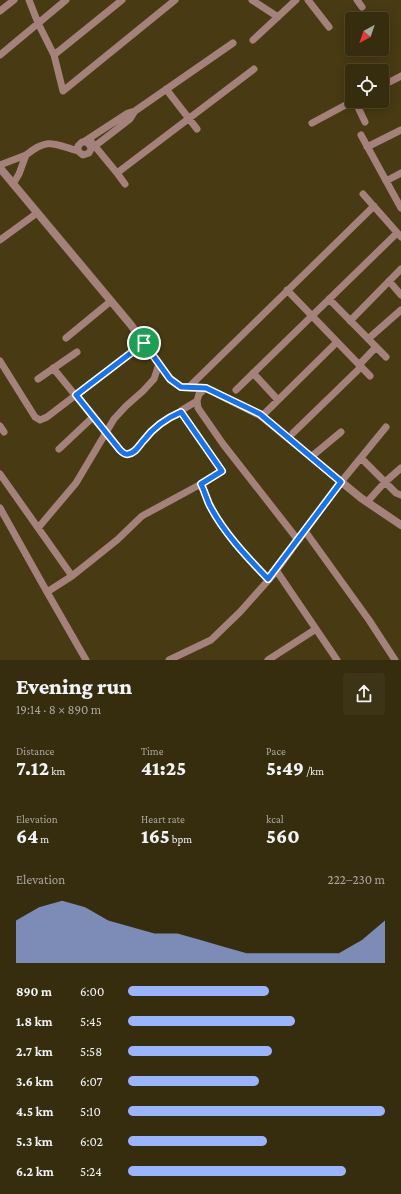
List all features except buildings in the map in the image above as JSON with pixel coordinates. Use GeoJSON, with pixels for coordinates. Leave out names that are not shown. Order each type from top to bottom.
{"type":"FeatureCollection","features":[{"type":"Feature","properties":{"kind":"street"},"geometry":{"type":"LineString","coordinates":[[0,11],[14,0]]}},
{"type":"Feature","properties":{"kind":"street"},"geometry":{"type":"LineString","coordinates":[[29,0],[38,23],[54,55],[63,91],[175,0]]}},
{"type":"Feature","properties":{"kind":"street"},"geometry":{"type":"LineString","coordinates":[[0,56],[66,0]]}},
{"type":"Feature","properties":{"kind":"street"},"geometry":{"type":"LineString","coordinates":[[54,55],[122,0]]}},
{"type":"Feature","properties":{"kind":"street"},"geometry":{"type":"LineString","coordinates":[[252,0],[278,17]]}},
{"type":"Feature","properties":{"kind":"street"},"geometry":{"type":"LineString","coordinates":[[253,40],[296,0]]}},
{"type":"Feature","properties":{"kind":"street"},"geometry":{"type":"LineString","coordinates":[[308,0],[330,27]]}},
{"type":"Feature","properties":{"kind":"street"},"geometry":{"type":"LineString","coordinates":[[357,0],[362,7]]}},
{"type":"Feature","properties":{"kind":"street"},"geometry":{"type":"LineString","coordinates":[[78,151],[79,144],[128,113],[135,111],[233,43]]}},
{"type":"Feature","properties":{"kind":"street"},"geometry":{"type":"LineString","coordinates":[[117,173],[254,69]]}},
{"type":"Feature","properties":{"kind":"street"},"geometry":{"type":"LineString","coordinates":[[389,82],[401,76]]}},
{"type":"Feature","properties":{"kind":"street"},"geometry":{"type":"LineString","coordinates":[[166,89],[197,129]]}},
{"type":"Feature","properties":{"kind":"street"},"geometry":{"type":"LineString","coordinates":[[312,123],[345,106]]}},
{"type":"Feature","properties":{"kind":"street"},"geometry":{"type":"LineString","coordinates":[[358,108],[365,122]]}},
{"type":"Feature","properties":{"kind":"street"},"geometry":{"type":"LineString","coordinates":[[135,111],[130,119],[85,155],[55,143],[44,144],[0,167],[111,301],[170,379],[181,387],[190,386],[206,388],[260,414],[341,482],[401,525]]}},
{"type":"Feature","properties":{"kind":"street"},"geometry":{"type":"LineString","coordinates":[[367,147],[401,130]]}},
{"type":"Feature","properties":{"kind":"street"},"geometry":{"type":"LineString","coordinates":[[361,135],[401,208]]}},
{"type":"Feature","properties":{"kind":"street"},"geometry":{"type":"LineString","coordinates":[[87,140],[125,184]]}},
{"type":"Feature","properties":{"kind":"street"},"geometry":{"type":"LineString","coordinates":[[13,184],[19,174],[26,154]]}},
{"type":"Feature","properties":{"kind":"street"},"geometry":{"type":"LineString","coordinates":[[386,181],[401,173]]}},
{"type":"Feature","properties":{"kind":"street"},"geometry":{"type":"LineString","coordinates":[[236,390],[329,299],[399,235],[363,194]]}},
{"type":"Feature","properties":{"kind":"street"},"geometry":{"type":"LineString","coordinates":[[190,386],[374,206]]}},
{"type":"Feature","properties":{"kind":"street"},"geometry":{"type":"LineString","coordinates":[[0,240],[38,213]]}},
{"type":"Feature","properties":{"kind":"street"},"geometry":{"type":"LineString","coordinates":[[350,321],[401,269]]}},
{"type":"Feature","properties":{"kind":"street"},"geometry":{"type":"LineString","coordinates":[[389,281],[401,295]]}},
{"type":"Feature","properties":{"kind":"street"},"geometry":{"type":"LineString","coordinates":[[287,290],[370,376]]}},
{"type":"Feature","properties":{"kind":"street"},"geometry":{"type":"LineString","coordinates":[[329,299],[386,357]]}},
{"type":"Feature","properties":{"kind":"street"},"geometry":{"type":"LineString","coordinates":[[66,338],[111,301]]}},
{"type":"Feature","properties":{"kind":"street"},"geometry":{"type":"LineString","coordinates":[[368,338],[401,310]]}},
{"type":"Feature","properties":{"kind":"street"},"geometry":{"type":"LineString","coordinates":[[266,412],[337,342]]}},
{"type":"Feature","properties":{"kind":"street"},"geometry":{"type":"LineString","coordinates":[[0,361],[35,416],[40,420],[47,417],[144,343]]}},
{"type":"Feature","properties":{"kind":"street"},"geometry":{"type":"LineString","coordinates":[[294,433],[360,366],[376,347]]}},
{"type":"Feature","properties":{"kind":"street"},"geometry":{"type":"LineString","coordinates":[[38,379],[77,352]]}},
{"type":"Feature","properties":{"kind":"street"},"geometry":{"type":"LineString","coordinates":[[38,528],[76,483],[114,419],[126,406],[144,391],[154,378],[159,364]]}},
{"type":"Feature","properties":{"kind":"street"},"geometry":{"type":"LineString","coordinates":[[53,368],[124,454],[128,454],[139,447],[148,434],[196,401],[199,394],[206,388]]}},
{"type":"Feature","properties":{"kind":"street"},"geometry":{"type":"LineString","coordinates":[[253,373],[278,400]]}},
{"type":"Feature","properties":{"kind":"street"},"geometry":{"type":"LineString","coordinates":[[196,401],[198,408],[209,424],[298,540]]}},
{"type":"Feature","properties":{"kind":"street"},"geometry":{"type":"LineString","coordinates":[[47,592],[72,576],[117,540],[142,516],[222,471],[181,412]]}},
{"type":"Feature","properties":{"kind":"street"},"geometry":{"type":"LineString","coordinates":[[58,449],[93,417]]}},
{"type":"Feature","properties":{"kind":"street"},"geometry":{"type":"LineString","coordinates":[[169,660],[211,640],[240,612],[276,570],[341,482],[386,427]]}},
{"type":"Feature","properties":{"kind":"street"},"geometry":{"type":"LineString","coordinates":[[312,457],[341,432]]}},
{"type":"Feature","properties":{"kind":"street"},"geometry":{"type":"LineString","coordinates":[[361,458],[396,493],[401,495]]}},
{"type":"Feature","properties":{"kind":"street"},"geometry":{"type":"LineString","coordinates":[[367,502],[385,482],[401,468]]}},
{"type":"Feature","properties":{"kind":"street"},"geometry":{"type":"LineString","coordinates":[[0,474],[72,576]]}},
{"type":"Feature","properties":{"kind":"street"},"geometry":{"type":"LineString","coordinates":[[201,484],[210,505],[227,531],[245,554],[268,579]]}},
{"type":"Feature","properties":{"kind":"street"},"geometry":{"type":"LineString","coordinates":[[0,508],[86,660]]}},
{"type":"Feature","properties":{"kind":"street"},"geometry":{"type":"LineString","coordinates":[[305,531],[369,620],[395,660]]}},
{"type":"Feature","properties":{"kind":"street"},"geometry":{"type":"LineString","coordinates":[[276,570],[337,660]]}},
{"type":"Feature","properties":{"kind":"street"},"geometry":{"type":"LineString","coordinates":[[268,660],[316,629]]}},
{"type":"Feature","properties":{"kind":"route"},"geometry":{"type":"LineString","coordinates":[[144,343],[170,379],[181,387],[190,386],[206,388],[260,414],[341,482],[268,579],[245,554],[227,531],[210,505],[201,484],[222,471],[181,412],[174,415],[148,434],[135,451],[124,454],[76,395],[144,343]]}}]}
